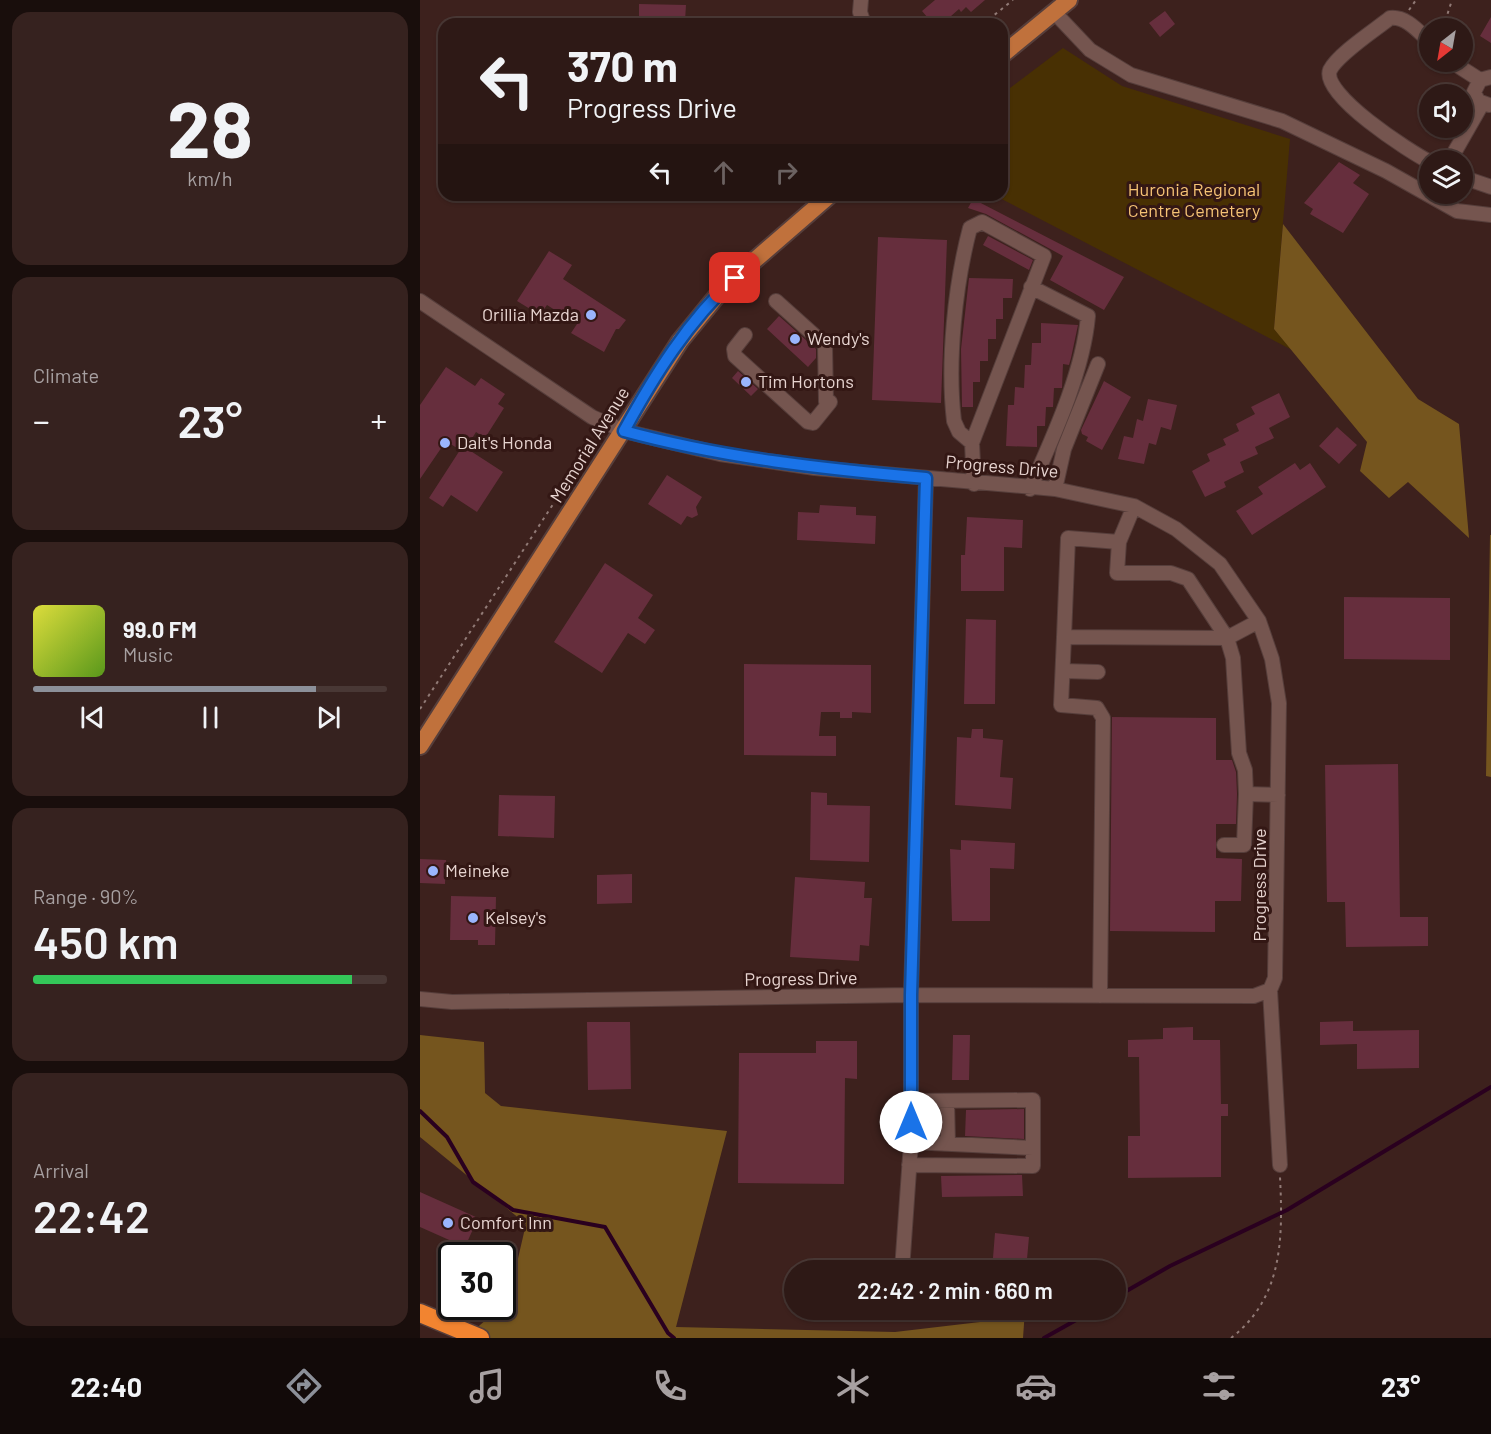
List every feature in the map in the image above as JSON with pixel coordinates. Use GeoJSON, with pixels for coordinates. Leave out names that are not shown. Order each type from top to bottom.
{"type":"FeatureCollection","features":[{"type":"Feature","properties":{"kind":"highway"},"geometry":{"type":"LineString","coordinates":[[420,1315],[480,1338]]}},
{"type":"Feature","properties":{"kind":"main road"},"geometry":{"type":"LineString","coordinates":[[1008,50],[1069,0]]}},
{"type":"Feature","properties":{"kind":"main road","name":"Memorial Avenue"},"geometry":{"type":"LineString","coordinates":[[420,746],[624,431],[665,363],[708,305],[744,269],[823,201]]}},
{"type":"Feature","properties":{"kind":"street"},"geometry":{"type":"LineString","coordinates":[[861,0],[862,18]]}},
{"type":"Feature","properties":{"kind":"street"},"geometry":{"type":"LineString","coordinates":[[1054,12],[1090,50],[1131,75],[1178,91],[1222,101],[1290,124],[1419,189]]}},
{"type":"Feature","properties":{"kind":"street"},"geometry":{"type":"LineString","coordinates":[[1419,32],[1407,21],[1398,17],[1390,18],[1337,61],[1330,71],[1330,82],[1337,92],[1386,135],[1419,155]]}},
{"type":"Feature","properties":{"kind":"street"},"geometry":{"type":"LineString","coordinates":[[1456,150],[1486,104],[1474,92],[1485,79],[1471,72]]}},
{"type":"Feature","properties":{"kind":"street"},"geometry":{"type":"LineString","coordinates":[[1473,181],[1491,188]]}},
{"type":"Feature","properties":{"kind":"street"},"geometry":{"type":"LineString","coordinates":[[1447,204],[1463,213],[1491,215]]}},
{"type":"Feature","properties":{"kind":"street"},"geometry":{"type":"LineString","coordinates":[[972,443],[959,432],[952,410],[957,292],[968,236],[975,223],[982,222],[1044,256],[972,443],[974,484]]}},
{"type":"Feature","properties":{"kind":"street"},"geometry":{"type":"LineString","coordinates":[[1030,489],[1046,453],[1085,345],[1088,316],[1031,287]]}},
{"type":"Feature","properties":{"kind":"street","name":"Progress Drive"},"geometry":{"type":"LineString","coordinates":[[420,302],[592,417],[624,431],[720,454],[815,468],[1030,489],[1055,489],[1134,506],[1176,529],[1220,564],[1259,621],[1272,659],[1279,703],[1278,949],[1275,978],[1270,990],[1254,996],[911,995],[452,1002],[420,999]]}},
{"type":"Feature","properties":{"kind":"street"},"geometry":{"type":"LineString","coordinates":[[745,336],[734,349],[735,356],[808,422],[813,423],[828,402],[825,345],[776,302]]}},
{"type":"Feature","properties":{"kind":"street"},"geometry":{"type":"LineString","coordinates":[[1055,489],[1064,449],[1098,364]]}},
{"type":"Feature","properties":{"kind":"street"},"geometry":{"type":"LineString","coordinates":[[903,1260],[911,1143],[911,995],[926,478]]}},
{"type":"Feature","properties":{"kind":"street"},"geometry":{"type":"LineString","coordinates":[[1134,506],[1119,542],[1117,573],[1171,573],[1188,579],[1227,638],[1233,658],[1239,753],[1245,770],[1244,845],[1224,845]]}},
{"type":"Feature","properties":{"kind":"street"},"geometry":{"type":"LineString","coordinates":[[1100,996],[1103,718],[1097,708],[1061,705],[1068,538],[1119,542]]}},
{"type":"Feature","properties":{"kind":"street"},"geometry":{"type":"LineString","coordinates":[[1064,637],[1227,638],[1259,621]]}},
{"type":"Feature","properties":{"kind":"street"},"geometry":{"type":"LineString","coordinates":[[1063,671],[1098,672]]}},
{"type":"Feature","properties":{"kind":"street"},"geometry":{"type":"LineString","coordinates":[[1246,794],[1278,795]]}},
{"type":"Feature","properties":{"kind":"street"},"geometry":{"type":"LineString","coordinates":[[1270,990],[1280,1166]]}},
{"type":"Feature","properties":{"kind":"street"},"geometry":{"type":"LineString","coordinates":[[909,1165],[1033,1166],[1034,1100],[911,1101]]}},
{"type":"Feature","properties":{"kind":"street"},"geometry":{"type":"LineString","coordinates":[[947,1101],[948,1144]]}},
{"type":"Feature","properties":{"kind":"street"},"geometry":{"type":"LineString","coordinates":[[911,1143],[1033,1148]]}},
{"type":"Feature","properties":{"kind":"path"},"geometry":{"type":"LineString","coordinates":[[990,18],[1013,0]]}},
{"type":"Feature","properties":{"kind":"path"},"geometry":{"type":"LineString","coordinates":[[1446,18],[1452,0]]}},
{"type":"Feature","properties":{"kind":"path"},"geometry":{"type":"LineString","coordinates":[[420,709],[602,429]]}},
{"type":"Feature","properties":{"kind":"path"},"geometry":{"type":"LineString","coordinates":[[1231,1338],[1249,1324],[1263,1302],[1276,1272],[1281,1191]]}},
{"type":"Feature","properties":{"kind":"green space","name":"Huronia Regional Centre Cemetery"},"geometry":{"type":"Polygon","coordinates":[[[1063,48],[1122,86],[1290,139],[1274,329],[1292,350],[1006,201],[1008,201],[1008,89],[1063,48]]]}},
{"type":"Feature","properties":{"kind":"shaded area"},"geometry":{"type":"Polygon","coordinates":[[[1283,224],[1418,399],[1459,424],[1469,538],[1408,482],[1389,498],[1360,471],[1367,442],[1274,329],[1283,224]]]}},
{"type":"Feature","properties":{"kind":"shaded area"},"geometry":{"type":"Polygon","coordinates":[[[1491,535],[1491,777],[1486,776],[1491,535]]]}},
{"type":"Feature","properties":{"kind":"shaded area"},"geometry":{"type":"Polygon","coordinates":[[[420,1035],[484,1042],[485,1093],[501,1106],[727,1131],[676,1327],[895,1332],[997,1320],[1024,1320],[1023,1338],[465,1338],[486,1320],[516,1320],[516,1267],[526,1224],[420,1137],[420,1035]]]}},
{"type":"Feature","properties":{"kind":"building"},"geometry":{"type":"Polygon","coordinates":[[[935,0],[985,0],[971,12],[966,7],[961,12],[959,9],[949,18],[928,18],[922,11],[935,0]]]}},
{"type":"Feature","properties":{"kind":"building"},"geometry":{"type":"Polygon","coordinates":[[[639,4],[686,5],[685,18],[639,18],[639,4]]]}},
{"type":"Feature","properties":{"kind":"building"},"geometry":{"type":"Polygon","coordinates":[[[1165,11],[1175,24],[1160,37],[1149,23],[1165,11]]]}},
{"type":"Feature","properties":{"kind":"building"},"geometry":{"type":"Polygon","coordinates":[[[1491,17],[1491,43],[1480,36],[1491,17]]]}},
{"type":"Feature","properties":{"kind":"building"},"geometry":{"type":"Polygon","coordinates":[[[1339,162],[1360,175],[1353,183],[1369,194],[1343,233],[1310,214],[1313,209],[1304,203],[1339,162]]]}},
{"type":"Feature","properties":{"kind":"building"},"geometry":{"type":"Polygon","coordinates":[[[972,201],[977,201],[1124,277],[1104,310],[1050,280],[1063,256],[986,214],[968,208],[972,201]]]}},
{"type":"Feature","properties":{"kind":"building"},"geometry":{"type":"Polygon","coordinates":[[[988,236],[1033,260],[1029,270],[983,245],[988,236]]]}},
{"type":"Feature","properties":{"kind":"building"},"geometry":{"type":"Polygon","coordinates":[[[878,237],[947,240],[941,403],[872,400],[878,237]]]}},
{"type":"Feature","properties":{"kind":"building"},"geometry":{"type":"Polygon","coordinates":[[[549,251],[572,265],[563,279],[626,320],[619,329],[616,329],[604,352],[571,333],[577,324],[547,305],[540,315],[517,301],[549,251]]]}},
{"type":"Feature","properties":{"kind":"building"},"geometry":{"type":"Polygon","coordinates":[[[969,278],[1013,279],[1012,298],[1003,298],[1003,319],[996,319],[996,339],[988,339],[988,361],[980,361],[980,382],[973,382],[973,407],[962,407],[961,349],[969,278]]]}},
{"type":"Feature","properties":{"kind":"building","name":"Wendy's"},"geometry":{"type":"Polygon","coordinates":[[[779,316],[816,349],[816,358],[808,367],[767,329],[779,316]]]}},
{"type":"Feature","properties":{"kind":"building"},"geometry":{"type":"Polygon","coordinates":[[[1041,323],[1078,325],[1071,358],[1069,365],[1063,364],[1062,388],[1054,388],[1053,407],[1046,407],[1045,426],[1037,426],[1037,447],[1006,446],[1008,405],[1014,405],[1015,387],[1024,388],[1025,365],[1031,365],[1032,343],[1041,343],[1041,323]]]}},
{"type":"Feature","properties":{"kind":"building","name":"Dalt's Honda"},"geometry":{"type":"Polygon","coordinates":[[[446,367],[475,386],[481,378],[505,394],[498,404],[504,408],[485,438],[476,432],[466,448],[503,472],[477,512],[451,495],[443,507],[429,498],[460,450],[446,441],[420,479],[420,405],[446,367]]]}},
{"type":"Feature","properties":{"kind":"building","name":"Tim Hortons"},"geometry":{"type":"Polygon","coordinates":[[[738,371],[758,389],[751,396],[732,378],[738,371]]]}},
{"type":"Feature","properties":{"kind":"building"},"geometry":{"type":"Polygon","coordinates":[[[1104,381],[1131,397],[1102,450],[1086,441],[1088,437],[1082,434],[1081,430],[1104,381]]]}},
{"type":"Feature","properties":{"kind":"building"},"geometry":{"type":"Polygon","coordinates":[[[1279,393],[1290,417],[1269,428],[1274,438],[1255,447],[1258,454],[1240,462],[1244,472],[1224,482],[1226,487],[1205,497],[1192,471],[1210,461],[1207,454],[1226,445],[1223,439],[1239,431],[1236,424],[1255,414],[1251,407],[1279,393]]]}},
{"type":"Feature","properties":{"kind":"building"},"geometry":{"type":"Polygon","coordinates":[[[1148,399],[1177,405],[1171,430],[1161,427],[1156,445],[1149,443],[1144,464],[1118,459],[1124,436],[1133,438],[1137,419],[1143,421],[1148,399]]]}},
{"type":"Feature","properties":{"kind":"building"},"geometry":{"type":"Polygon","coordinates":[[[1337,427],[1357,445],[1339,464],[1319,446],[1337,427]]]}},
{"type":"Feature","properties":{"kind":"building"},"geometry":{"type":"Polygon","coordinates":[[[1295,463],[1300,470],[1310,463],[1326,487],[1252,535],[1236,511],[1263,494],[1258,487],[1295,463]]]}},
{"type":"Feature","properties":{"kind":"building"},"geometry":{"type":"Polygon","coordinates":[[[667,475],[702,497],[696,507],[698,515],[692,518],[687,516],[681,525],[648,504],[667,475]]]}},
{"type":"Feature","properties":{"kind":"building"},"geometry":{"type":"Polygon","coordinates":[[[820,505],[856,507],[856,515],[876,516],[875,544],[797,540],[798,512],[819,513],[820,505]]]}},
{"type":"Feature","properties":{"kind":"building"},"geometry":{"type":"Polygon","coordinates":[[[967,517],[1023,520],[1022,548],[1004,547],[1004,591],[961,591],[961,555],[965,555],[967,517]]]}},
{"type":"Feature","properties":{"kind":"building"},"geometry":{"type":"Polygon","coordinates":[[[605,563],[653,595],[638,618],[655,630],[645,644],[628,633],[602,673],[554,642],[605,563]]]}},
{"type":"Feature","properties":{"kind":"building"},"geometry":{"type":"Polygon","coordinates":[[[1344,597],[1450,598],[1450,660],[1344,659],[1344,597]]]}},
{"type":"Feature","properties":{"kind":"building"},"geometry":{"type":"Polygon","coordinates":[[[966,619],[996,620],[995,704],[964,704],[966,619]]]}},
{"type":"Feature","properties":{"kind":"building"},"geometry":{"type":"Polygon","coordinates":[[[744,664],[871,665],[871,713],[852,712],[852,718],[840,718],[840,712],[821,712],[819,736],[836,736],[836,756],[744,755],[744,664]]]}},
{"type":"Feature","properties":{"kind":"building"},"geometry":{"type":"Polygon","coordinates":[[[1112,717],[1216,718],[1216,760],[1232,760],[1236,772],[1237,794],[1236,824],[1216,824],[1216,858],[1242,859],[1241,901],[1215,901],[1215,932],[1110,931],[1112,717]]]}},
{"type":"Feature","properties":{"kind":"building"},"geometry":{"type":"Polygon","coordinates":[[[972,729],[983,729],[983,738],[1003,740],[1000,777],[1013,778],[1011,809],[955,805],[957,737],[971,738],[972,729]]]}},
{"type":"Feature","properties":{"kind":"building"},"geometry":{"type":"Polygon","coordinates":[[[1398,764],[1400,917],[1428,917],[1428,946],[1346,947],[1345,902],[1327,902],[1325,765],[1398,764]]]}},
{"type":"Feature","properties":{"kind":"building"},"geometry":{"type":"Polygon","coordinates":[[[811,792],[827,793],[827,805],[870,806],[869,862],[810,860],[811,792]]]}},
{"type":"Feature","properties":{"kind":"building"},"geometry":{"type":"Polygon","coordinates":[[[499,795],[555,796],[554,838],[498,836],[499,795]]]}},
{"type":"Feature","properties":{"kind":"building"},"geometry":{"type":"Polygon","coordinates":[[[961,840],[1015,843],[1014,869],[990,868],[990,921],[952,921],[950,849],[961,850],[961,840]]]}},
{"type":"Feature","properties":{"kind":"building","name":"Meineke"},"geometry":{"type":"Polygon","coordinates":[[[420,859],[446,860],[445,884],[420,883],[420,859]]]}},
{"type":"Feature","properties":{"kind":"building"},"geometry":{"type":"Polygon","coordinates":[[[632,874],[632,903],[597,904],[597,875],[632,874]]]}},
{"type":"Feature","properties":{"kind":"building"},"geometry":{"type":"Polygon","coordinates":[[[795,877],[865,882],[864,898],[872,898],[869,946],[860,945],[859,961],[790,957],[795,877]]]}},
{"type":"Feature","properties":{"kind":"building","name":"Kelsey's"},"geometry":{"type":"Polygon","coordinates":[[[451,896],[496,897],[495,945],[478,945],[478,940],[450,940],[451,896]]]}},
{"type":"Feature","properties":{"kind":"building"},"geometry":{"type":"Polygon","coordinates":[[[1353,1021],[1353,1031],[1419,1030],[1419,1068],[1357,1069],[1357,1044],[1320,1045],[1320,1022],[1353,1021]]]}},
{"type":"Feature","properties":{"kind":"building"},"geometry":{"type":"Polygon","coordinates":[[[587,1022],[630,1022],[631,1089],[588,1090],[587,1022]]]}},
{"type":"Feature","properties":{"kind":"building"},"geometry":{"type":"Polygon","coordinates":[[[1193,1027],[1193,1040],[1220,1040],[1221,1104],[1228,1104],[1228,1116],[1221,1116],[1221,1177],[1128,1178],[1128,1136],[1140,1136],[1139,1057],[1128,1057],[1128,1040],[1163,1039],[1163,1028],[1193,1027]]]}},
{"type":"Feature","properties":{"kind":"building"},"geometry":{"type":"Polygon","coordinates":[[[953,1035],[970,1035],[969,1080],[952,1080],[953,1035]]]}},
{"type":"Feature","properties":{"kind":"building"},"geometry":{"type":"Polygon","coordinates":[[[816,1041],[857,1041],[857,1079],[845,1078],[844,1184],[738,1183],[739,1053],[816,1053],[816,1041]]]}},
{"type":"Feature","properties":{"kind":"building"},"geometry":{"type":"Polygon","coordinates":[[[1024,1109],[1024,1139],[965,1136],[966,1110],[1024,1109]]]}},
{"type":"Feature","properties":{"kind":"building"},"geometry":{"type":"Polygon","coordinates":[[[1022,1175],[1023,1196],[942,1197],[941,1176],[1022,1175]]]}},
{"type":"Feature","properties":{"kind":"building","name":"Comfort Inn"},"geometry":{"type":"Polygon","coordinates":[[[420,1192],[478,1218],[467,1242],[454,1242],[420,1227],[420,1192]]]}},
{"type":"Feature","properties":{"kind":"building"},"geometry":{"type":"Polygon","coordinates":[[[995,1233],[1029,1237],[1027,1260],[993,1260],[995,1233]]]}},
{"type":"Feature","properties":{"kind":"waterway"},"geometry":{"type":"LineString","coordinates":[[1126,1291],[1170,1266],[1287,1210],[1491,1087]]}},
{"type":"Feature","properties":{"kind":"waterway"},"geometry":{"type":"LineString","coordinates":[[420,1111],[447,1137],[473,1182],[513,1210],[605,1227],[668,1333],[674,1338]]}},
{"type":"Feature","properties":{"kind":"waterway"},"geometry":{"type":"LineString","coordinates":[[1044,1338],[1076,1320]]}},
{"type":"Feature","properties":{"kind":"place","name":"Orillia Mazda"},"geometry":{"type":"Point","coordinates":[591,315]}},
{"type":"Feature","properties":{"kind":"place","name":"Wendy's"},"geometry":{"type":"Point","coordinates":[795,339]}},
{"type":"Feature","properties":{"kind":"place","name":"Tim Hortons"},"geometry":{"type":"Point","coordinates":[746,382]}},
{"type":"Feature","properties":{"kind":"place","name":"Dalt's Honda"},"geometry":{"type":"Point","coordinates":[445,443]}},
{"type":"Feature","properties":{"kind":"place","name":"Meineke"},"geometry":{"type":"Point","coordinates":[433,871]}},
{"type":"Feature","properties":{"kind":"place","name":"Kelsey's"},"geometry":{"type":"Point","coordinates":[473,918]}},
{"type":"Feature","properties":{"kind":"place","name":"Comfort Inn"},"geometry":{"type":"Point","coordinates":[448,1223]}},
{"type":"Feature","properties":{"kind":"route"},"geometry":{"type":"LineString","coordinates":[[735,278],[708,305],[680,341],[641,400],[624,431],[720,454],[815,468],[926,478],[911,995],[911,1122]]}}]}
